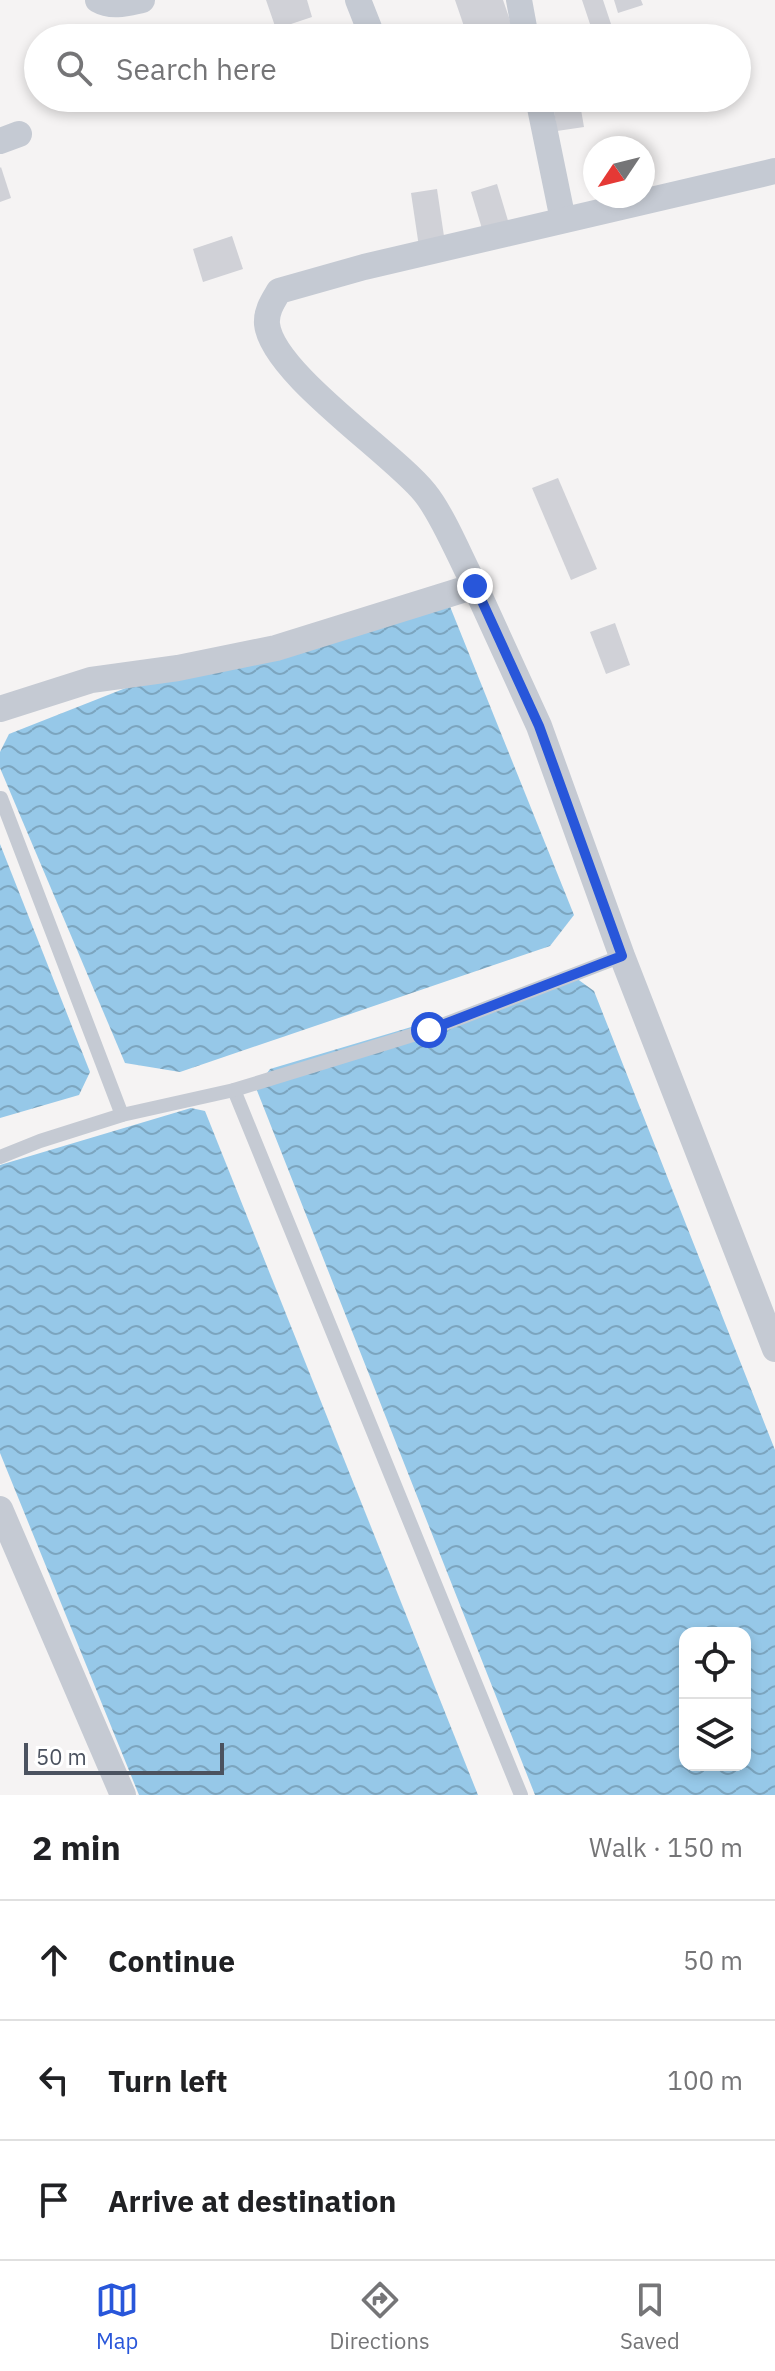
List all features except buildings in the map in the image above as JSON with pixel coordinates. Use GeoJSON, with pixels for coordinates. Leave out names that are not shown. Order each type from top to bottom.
{"type":"FeatureCollection","features":[{"type":"Feature","properties":{"kind":"street"},"geometry":{"type":"LineString","coordinates":[[98,0],[104,4],[120,5],[142,0]]}},
{"type":"Feature","properties":{"kind":"street"},"geometry":{"type":"LineString","coordinates":[[358,0],[367,24]]}},
{"type":"Feature","properties":{"kind":"street"},"geometry":{"type":"LineString","coordinates":[[519,0],[523,24]]}},
{"type":"Feature","properties":{"kind":"street"},"geometry":{"type":"LineString","coordinates":[[541,112],[563,220]]}},
{"type":"Feature","properties":{"kind":"street"},"geometry":{"type":"LineString","coordinates":[[775,171],[364,267],[279,291],[268,309],[267,325],[273,345],[315,392],[426,494],[475,586],[539,726],[622,956],[775,1349]]}},
{"type":"Feature","properties":{"kind":"street"},"geometry":{"type":"LineString","coordinates":[[0,709],[91,680],[178,668],[276,648],[475,586]]}},
{"type":"Feature","properties":{"kind":"street"},"geometry":{"type":"LineString","coordinates":[[0,1509],[123,1795]]}},
{"type":"Feature","properties":{"kind":"lane"},"geometry":{"type":"LineString","coordinates":[[1,798],[122,1115]]}},
{"type":"Feature","properties":{"kind":"lane"},"geometry":{"type":"LineString","coordinates":[[0,1157],[122,1115],[234,1090],[429,1030],[622,956]]}},
{"type":"Feature","properties":{"kind":"lane"},"geometry":{"type":"LineString","coordinates":[[234,1090],[521,1795]]}},
{"type":"Feature","properties":{"kind":"water"},"geometry":{"type":"Polygon","coordinates":[[[449,604],[574,915],[550,946],[180,1072],[125,1063],[0,768],[0,752],[9,734],[174,669],[449,604]]]}},
{"type":"Feature","properties":{"kind":"water"},"geometry":{"type":"Polygon","coordinates":[[[0,844],[90,1072],[79,1095],[0,1118],[0,844]]]}},
{"type":"Feature","properties":{"kind":"water"},"geometry":{"type":"Polygon","coordinates":[[[576,978],[594,991],[775,1450],[775,1795],[535,1795],[256,1088],[270,1069],[576,978]]]}},
{"type":"Feature","properties":{"kind":"water"},"geometry":{"type":"Polygon","coordinates":[[[191,1108],[205,1111],[478,1795],[139,1795],[0,1453],[0,1165],[191,1108]]]}},
{"type":"Feature","properties":{"kind":"route"},"geometry":{"type":"LineString","coordinates":[[429,1030],[622,956],[539,726],[475,586]]}}]}
